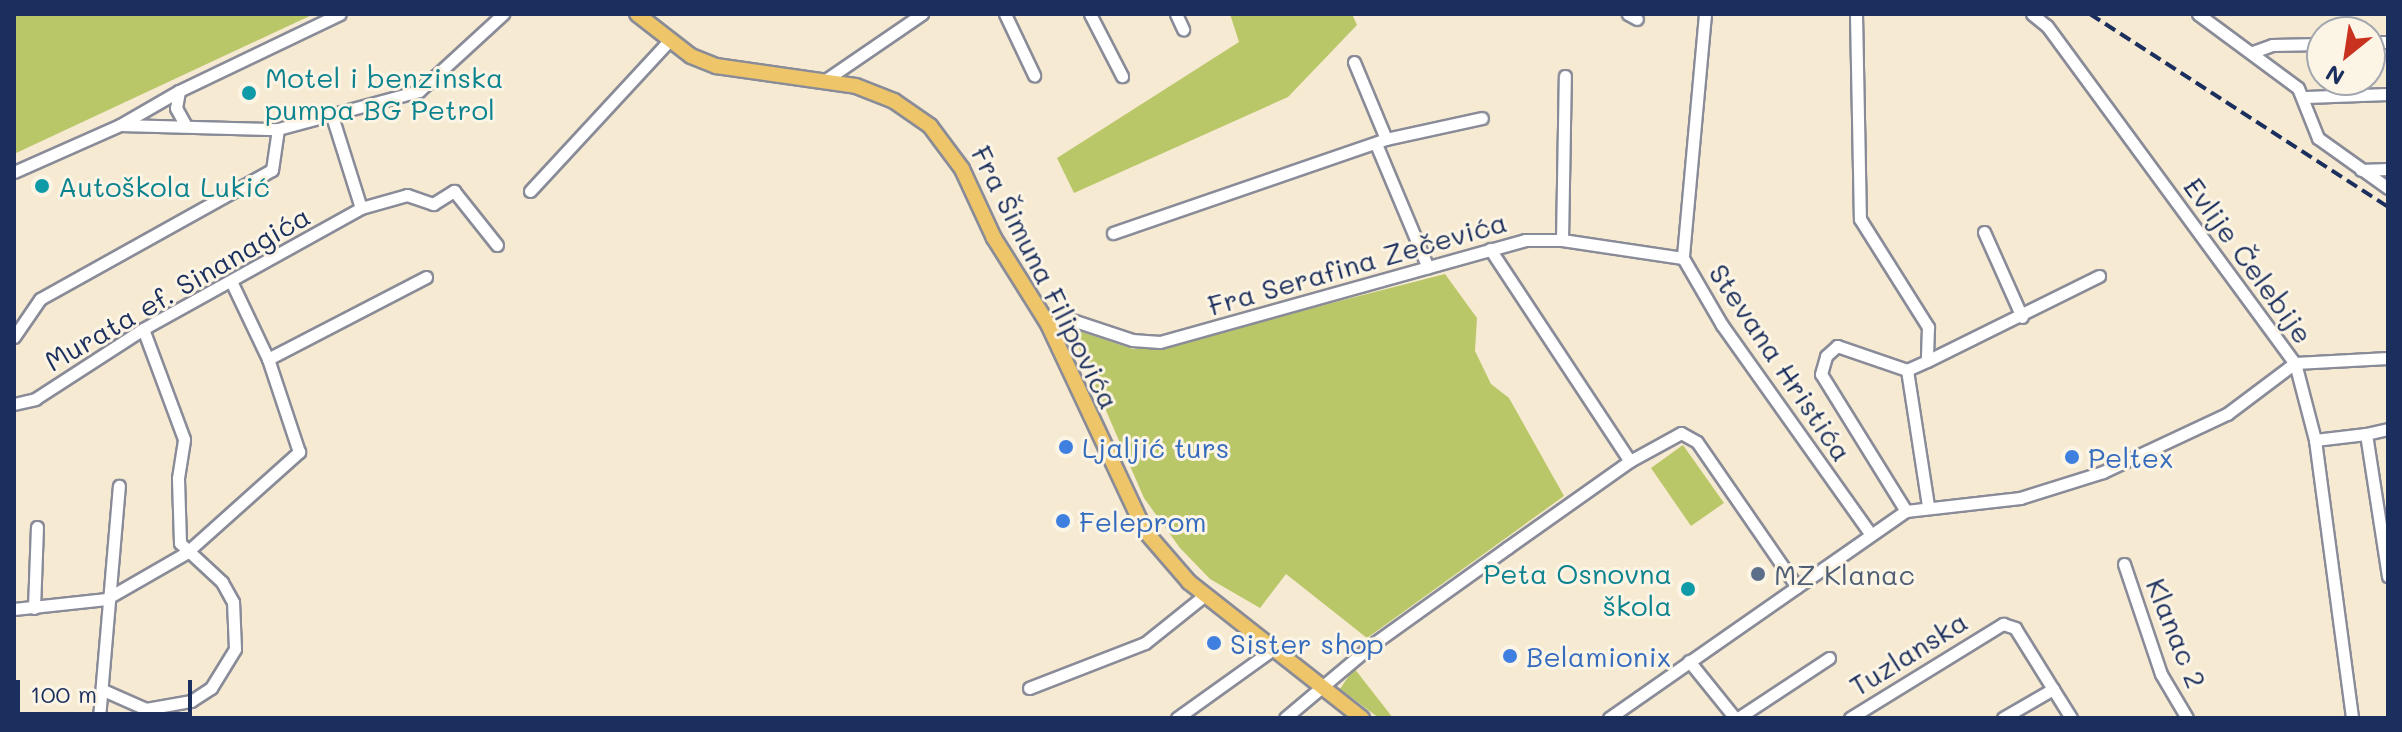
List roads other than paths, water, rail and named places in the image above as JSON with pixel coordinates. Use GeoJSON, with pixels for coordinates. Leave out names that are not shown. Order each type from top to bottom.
{"type":"FeatureCollection","features":[{"type":"Feature","properties":{"kind":"main road","name":"Fra Šimuna Filipovića"},"geometry":{"type":"LineString","coordinates":[[637,14],[669,41],[716,66],[824,81],[894,101],[948,145],[994,238],[1048,324],[1145,531],[1205,595],[1362,718]]}},
{"type":"Feature","properties":{"kind":"street"},"geometry":{"type":"LineString","coordinates":[[14,172],[120,125],[179,91],[340,14]]}},
{"type":"Feature","properties":{"kind":"street"},"geometry":{"type":"LineString","coordinates":[[120,125],[185,124],[278,129],[419,91],[503,14]]}},
{"type":"Feature","properties":{"kind":"street"},"geometry":{"type":"LineString","coordinates":[[824,81],[922,14]]}},
{"type":"Feature","properties":{"kind":"street"},"geometry":{"type":"LineString","coordinates":[[1005,14],[1034,75]]}},
{"type":"Feature","properties":{"kind":"street"},"geometry":{"type":"LineString","coordinates":[[1090,14],[1122,76]]}},
{"type":"Feature","properties":{"kind":"street"},"geometry":{"type":"LineString","coordinates":[[1176,14],[1183,29]]}},
{"type":"Feature","properties":{"kind":"street","name":"Stevana Hristića"},"geometry":{"type":"LineString","coordinates":[[1705,14],[1683,258],[1722,325],[1871,535]]}},
{"type":"Feature","properties":{"kind":"street"},"geometry":{"type":"LineString","coordinates":[[1856,14],[1860,219],[1928,327],[1927,361]]}},
{"type":"Feature","properties":{"kind":"street","name":"Evlije Čelebije"},"geometry":{"type":"LineString","coordinates":[[2032,14],[2047,26],[2295,363],[2315,440],[2352,718]]}},
{"type":"Feature","properties":{"kind":"street"},"geometry":{"type":"LineString","coordinates":[[2198,14],[2253,52],[2306,97],[2318,138],[2388,188]]}},
{"type":"Feature","properties":{"kind":"street"},"geometry":{"type":"LineString","coordinates":[[530,191],[669,41]]}},
{"type":"Feature","properties":{"kind":"street"},"geometry":{"type":"LineString","coordinates":[[2253,52],[2272,45],[2306,44]]}},
{"type":"Feature","properties":{"kind":"street"},"geometry":{"type":"LineString","coordinates":[[1354,62],[1428,268]]}},
{"type":"Feature","properties":{"kind":"street"},"geometry":{"type":"LineString","coordinates":[[1562,240],[1565,76]]}},
{"type":"Feature","properties":{"kind":"street"},"geometry":{"type":"LineString","coordinates":[[179,91],[176,108],[185,124]]}},
{"type":"Feature","properties":{"kind":"street"},"geometry":{"type":"LineString","coordinates":[[2306,97],[2388,94]]}},
{"type":"Feature","properties":{"kind":"street"},"geometry":{"type":"LineString","coordinates":[[332,116],[361,208]]}},
{"type":"Feature","properties":{"kind":"street"},"geometry":{"type":"LineString","coordinates":[[1113,233],[1381,142],[1482,118]]}},
{"type":"Feature","properties":{"kind":"street"},"geometry":{"type":"LineString","coordinates":[[14,337],[40,299],[272,170],[278,129]]}},
{"type":"Feature","properties":{"kind":"street"},"geometry":{"type":"LineString","coordinates":[[2360,170],[2388,169]]}},
{"type":"Feature","properties":{"kind":"street","name":"Murata ef. Sinanagića"},"geometry":{"type":"LineString","coordinates":[[14,404],[35,399],[143,329],[361,208],[407,195],[433,204],[454,191],[497,245]]}},
{"type":"Feature","properties":{"kind":"street"},"geometry":{"type":"LineString","coordinates":[[1984,232],[2022,317]]}},
{"type":"Feature","properties":{"kind":"street","name":"Fra Serafina Zečevića"},"geometry":{"type":"LineString","coordinates":[[1048,324],[1069,319],[1132,340],[1160,342],[1525,240],[1562,240],[1683,258]]}},
{"type":"Feature","properties":{"kind":"street"},"geometry":{"type":"LineString","coordinates":[[1490,249],[1630,461]]}},
{"type":"Feature","properties":{"kind":"street"},"geometry":{"type":"LineString","coordinates":[[1906,511],[1821,374],[1826,356],[1837,346],[1907,370],[2022,317],[2099,276]]}},
{"type":"Feature","properties":{"kind":"street"},"geometry":{"type":"LineString","coordinates":[[268,359],[426,277]]}},
{"type":"Feature","properties":{"kind":"street"},"geometry":{"type":"LineString","coordinates":[[14,609],[106,599],[186,553],[299,452],[268,359],[231,281]]}},
{"type":"Feature","properties":{"kind":"street"},"geometry":{"type":"LineString","coordinates":[[103,690],[146,709],[169,708],[201,695],[226,670],[235,649],[233,602],[222,582],[186,553],[180,543],[178,491],[184,439],[143,329]]}},
{"type":"Feature","properties":{"kind":"street"},"geometry":{"type":"LineString","coordinates":[[1609,718],[1906,511],[1928,505],[2020,498],[2103,472],[2227,414],[2295,363],[2388,358]]}},
{"type":"Feature","properties":{"kind":"street"},"geometry":{"type":"LineString","coordinates":[[1907,370],[1928,505]]}},
{"type":"Feature","properties":{"kind":"street"},"geometry":{"type":"LineString","coordinates":[[2315,440],[2388,429]]}},
{"type":"Feature","properties":{"kind":"street"},"geometry":{"type":"LineString","coordinates":[[1285,718],[1321,686],[1630,461],[1681,433],[1697,442],[1797,587]]}},
{"type":"Feature","properties":{"kind":"street"},"geometry":{"type":"LineString","coordinates":[[2366,434],[2388,576]]}},
{"type":"Feature","properties":{"kind":"street"},"geometry":{"type":"LineString","coordinates":[[99,718],[106,599],[119,486]]}},
{"type":"Feature","properties":{"kind":"street"},"geometry":{"type":"LineString","coordinates":[[34,608],[37,527]]}},
{"type":"Feature","properties":{"kind":"street","name":"Klanac 2"},"geometry":{"type":"LineString","coordinates":[[2124,564],[2161,674],[2187,718]]}},
{"type":"Feature","properties":{"kind":"street"},"geometry":{"type":"LineString","coordinates":[[1029,688],[1145,643],[1205,595]]}},
{"type":"Feature","properties":{"kind":"street","name":"Tuzlanska"},"geometry":{"type":"LineString","coordinates":[[1850,718],[2003,624],[2015,628],[2071,718]]}},
{"type":"Feature","properties":{"kind":"street"},"geometry":{"type":"LineString","coordinates":[[1177,718],[1272,650]]}},
{"type":"Feature","properties":{"kind":"street"},"geometry":{"type":"LineString","coordinates":[[1689,661],[1737,718],[1829,658]]}},
{"type":"Feature","properties":{"kind":"street"},"geometry":{"type":"LineString","coordinates":[[2003,718],[2053,689]]}},
{"type":"Feature","properties":{"kind":"railway"},"geometry":{"type":"LineString","coordinates":[[2090,14],[2388,207]]}},
{"type":"Feature","properties":{"kind":"place","name":"Motel i benzinska pumpa BG Petrol"},"geometry":{"type":"Point","coordinates":[249,93]}},
{"type":"Feature","properties":{"kind":"place","name":"Autoškola Lukić"},"geometry":{"type":"Point","coordinates":[42,186]}},
{"type":"Feature","properties":{"kind":"place","name":"Ljaljić turs"},"geometry":{"type":"Point","coordinates":[1066,447]}},
{"type":"Feature","properties":{"kind":"place","name":"Peltex"},"geometry":{"type":"Point","coordinates":[2072,457]}},
{"type":"Feature","properties":{"kind":"place","name":"Feleprom"},"geometry":{"type":"Point","coordinates":[1063,521]}},
{"type":"Feature","properties":{"kind":"place","name":"MZ Klanac"},"geometry":{"type":"Point","coordinates":[1758,574]}},
{"type":"Feature","properties":{"kind":"place","name":"Peta Osnovna škola"},"geometry":{"type":"Point","coordinates":[1688,589]}},
{"type":"Feature","properties":{"kind":"place","name":"Sister shop"},"geometry":{"type":"Point","coordinates":[1214,643]}},
{"type":"Feature","properties":{"kind":"place","name":"Belamionix"},"geometry":{"type":"Point","coordinates":[1510,656]}}]}
